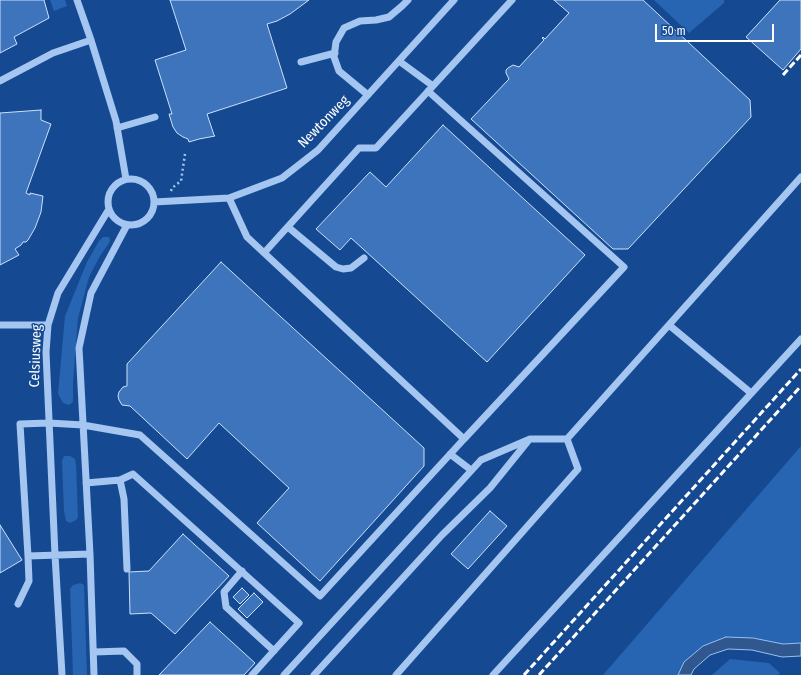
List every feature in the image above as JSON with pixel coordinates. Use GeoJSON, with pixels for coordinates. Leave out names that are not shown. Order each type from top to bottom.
{"type":"FeatureCollection","features":[{"type":"Feature","properties":{"kind":"street"},"geometry":{"type":"LineString","coordinates":[[77,0],[116,121],[126,180]]}},
{"type":"Feature","properties":{"kind":"street"},"geometry":{"type":"LineString","coordinates":[[368,95],[339,71],[334,57],[336,42],[344,28],[360,21],[376,20],[389,16],[408,0]]}},
{"type":"Feature","properties":{"kind":"street","name":"Newtonweg"},"geometry":{"type":"LineString","coordinates":[[154,202],[229,198],[282,178],[318,150],[454,0]]}},
{"type":"Feature","properties":{"kind":"street"},"geometry":{"type":"LineString","coordinates":[[264,253],[359,148],[376,148],[512,0]]}},
{"type":"Feature","properties":{"kind":"street"},"geometry":{"type":"LineString","coordinates":[[0,81],[53,53],[91,40]]}},
{"type":"Feature","properties":{"kind":"street"},"geometry":{"type":"LineString","coordinates":[[301,62],[335,52]]}},
{"type":"Feature","properties":{"kind":"street"},"geometry":{"type":"LineString","coordinates":[[18,604],[29,581],[20,424],[49,423],[83,425],[140,435],[320,596],[464,438],[624,267],[399,61]]}},
{"type":"Feature","properties":{"kind":"street"},"geometry":{"type":"LineString","coordinates":[[117,128],[155,117]]}},
{"type":"Feature","properties":{"kind":"street"},"geometry":{"type":"LineString","coordinates":[[284,675],[481,460],[530,439],[567,439],[801,177]]}},
{"type":"Feature","properties":{"kind":"street"},"geometry":{"type":"LineString","coordinates":[[133,179],[139,180],[146,184],[153,195],[154,202],[152,212],[146,219],[137,224],[121,223],[112,214],[108,203],[111,190],[115,186],[120,182],[133,179]]}},
{"type":"Feature","properties":{"kind":"street"},"geometry":{"type":"LineString","coordinates":[[229,198],[247,237],[464,438]]}},
{"type":"Feature","properties":{"kind":"street","name":"Celsiusweg"},"geometry":{"type":"LineString","coordinates":[[62,675],[46,352],[48,325],[58,293],[109,209]]}},
{"type":"Feature","properties":{"kind":"street"},"geometry":{"type":"LineString","coordinates":[[94,675],[80,348],[90,293],[127,224]]}},
{"type":"Feature","properties":{"kind":"street"},"geometry":{"type":"LineString","coordinates":[[288,226],[336,267],[343,269],[351,268],[364,258]]}},
{"type":"Feature","properties":{"kind":"street"},"geometry":{"type":"LineString","coordinates":[[0,324],[48,325]]}},
{"type":"Feature","properties":{"kind":"street"},"geometry":{"type":"LineString","coordinates":[[669,325],[751,394]]}},
{"type":"Feature","properties":{"kind":"street"},"geometry":{"type":"LineString","coordinates":[[494,675],[801,339]]}},
{"type":"Feature","properties":{"kind":"street"},"geometry":{"type":"LineString","coordinates":[[314,675],[442,535],[490,488],[530,439]]}},
{"type":"Feature","properties":{"kind":"street"},"geometry":{"type":"LineString","coordinates":[[396,675],[578,469],[567,439]]}},
{"type":"Feature","properties":{"kind":"street"},"geometry":{"type":"LineString","coordinates":[[450,454],[471,470]]}},
{"type":"Feature","properties":{"kind":"street"},"geometry":{"type":"LineString","coordinates":[[86,483],[120,480],[133,474],[300,623],[252,675]]}},
{"type":"Feature","properties":{"kind":"street"},"geometry":{"type":"LineString","coordinates":[[120,480],[124,499],[127,569]]}},
{"type":"Feature","properties":{"kind":"street"},"geometry":{"type":"LineString","coordinates":[[28,556],[90,554]]}},
{"type":"Feature","properties":{"kind":"street"},"geometry":{"type":"LineString","coordinates":[[242,571],[224,592],[226,606],[274,651]]}},
{"type":"Feature","properties":{"kind":"street"},"geometry":{"type":"LineString","coordinates":[[94,652],[124,652],[137,664],[137,675]]}},
{"type":"Feature","properties":{"kind":"path"},"geometry":{"type":"LineString","coordinates":[[170,201],[172,188],[181,181],[185,154]]}},
{"type":"Feature","properties":{"kind":"shaded area"},"geometry":{"type":"Polygon","coordinates":[[[50,0],[65,0],[67,6],[54,11],[50,0]]]}},
{"type":"Feature","properties":{"kind":"shaded area"},"geometry":{"type":"Polygon","coordinates":[[[654,0],[724,0],[724,3],[689,33],[654,0]]]}},
{"type":"Feature","properties":{"kind":"shaded area"},"geometry":{"type":"Polygon","coordinates":[[[103,237],[109,237],[110,240],[89,277],[78,318],[73,402],[69,405],[63,403],[58,394],[65,316],[87,262],[99,241],[103,237]]]}},
{"type":"Feature","properties":{"kind":"shaded area"},"geometry":{"type":"Polygon","coordinates":[[[801,446],[801,643],[783,644],[753,638],[684,662],[678,675],[603,675],[801,446]]]}},
{"type":"Feature","properties":{"kind":"shaded area"},"geometry":{"type":"Polygon","coordinates":[[[64,456],[70,456],[75,459],[76,464],[78,517],[70,523],[66,521],[64,511],[62,461],[64,456]]]}},
{"type":"Feature","properties":{"kind":"shaded area"},"geometry":{"type":"Polygon","coordinates":[[[80,583],[84,585],[87,675],[73,675],[70,589],[73,585],[80,583]]]}},
{"type":"Feature","properties":{"kind":"shaded area"},"geometry":{"type":"Polygon","coordinates":[[[726,637],[753,638],[783,644],[801,643],[801,656],[782,657],[752,650],[728,649],[710,655],[694,669],[691,675],[678,675],[684,662],[703,646],[726,637]]]}},
{"type":"Feature","properties":{"kind":"shaded area"},"geometry":{"type":"Polygon","coordinates":[[[730,659],[769,663],[780,673],[778,675],[712,675],[730,659]]]}},
{"type":"Feature","properties":{"kind":"building"},"geometry":{"type":"Polygon","coordinates":[[[0,0],[44,0],[49,18],[14,37],[17,44],[0,53],[0,0]]]}},
{"type":"Feature","properties":{"kind":"building"},"geometry":{"type":"Polygon","coordinates":[[[170,0],[309,0],[290,14],[277,21],[267,24],[287,88],[207,114],[215,136],[189,142],[188,139],[177,133],[173,127],[169,114],[172,114],[155,60],[186,50],[170,0]]]}},
{"type":"Feature","properties":{"kind":"building"},"geometry":{"type":"Polygon","coordinates":[[[554,0],[643,0],[750,100],[751,117],[628,249],[613,249],[471,119],[509,79],[506,70],[513,65],[519,67],[544,40],[542,38],[543,37],[545,39],[569,13],[554,0]]]}},
{"type":"Feature","properties":{"kind":"building"},"geometry":{"type":"Polygon","coordinates":[[[780,0],[801,0],[801,49],[783,70],[746,37],[780,0]]]}},
{"type":"Feature","properties":{"kind":"building"},"geometry":{"type":"Polygon","coordinates":[[[41,110],[41,120],[51,124],[26,193],[30,195],[30,193],[43,196],[41,212],[35,228],[28,240],[23,242],[15,249],[19,255],[0,265],[0,113],[41,110]]]}},
{"type":"Feature","properties":{"kind":"building"},"geometry":{"type":"Polygon","coordinates":[[[443,125],[585,255],[487,362],[351,238],[340,250],[316,229],[370,172],[386,187],[443,125]]]}},
{"type":"Feature","properties":{"kind":"building"},"geometry":{"type":"Polygon","coordinates":[[[221,262],[424,448],[424,466],[320,581],[257,523],[289,488],[219,423],[187,459],[130,406],[122,405],[119,400],[119,392],[123,387],[127,386],[127,364],[221,262]]]}},
{"type":"Feature","properties":{"kind":"building"},"geometry":{"type":"Polygon","coordinates":[[[490,511],[507,526],[468,569],[451,554],[490,511]]]}},
{"type":"Feature","properties":{"kind":"building"},"geometry":{"type":"Polygon","coordinates":[[[0,525],[22,560],[0,573],[0,525]]]}},
{"type":"Feature","properties":{"kind":"building"},"geometry":{"type":"Polygon","coordinates":[[[183,534],[229,576],[175,634],[151,613],[130,614],[129,572],[149,571],[183,534]]]}},
{"type":"Feature","properties":{"kind":"building"},"geometry":{"type":"Polygon","coordinates":[[[242,588],[249,595],[240,604],[233,597],[242,588]]]}},
{"type":"Feature","properties":{"kind":"building"},"geometry":{"type":"Polygon","coordinates":[[[254,593],[263,602],[247,618],[238,609],[254,593]]]}},
{"type":"Feature","properties":{"kind":"building"},"geometry":{"type":"Polygon","coordinates":[[[210,622],[255,663],[244,675],[159,675],[210,622]]]}},
{"type":"Feature","properties":{"kind":"railway"},"geometry":{"type":"LineString","coordinates":[[783,75],[801,55]]}},
{"type":"Feature","properties":{"kind":"railway"},"geometry":{"type":"LineString","coordinates":[[524,675],[801,369]]}},
{"type":"Feature","properties":{"kind":"railway"},"geometry":{"type":"LineString","coordinates":[[539,675],[801,386]]}}]}
